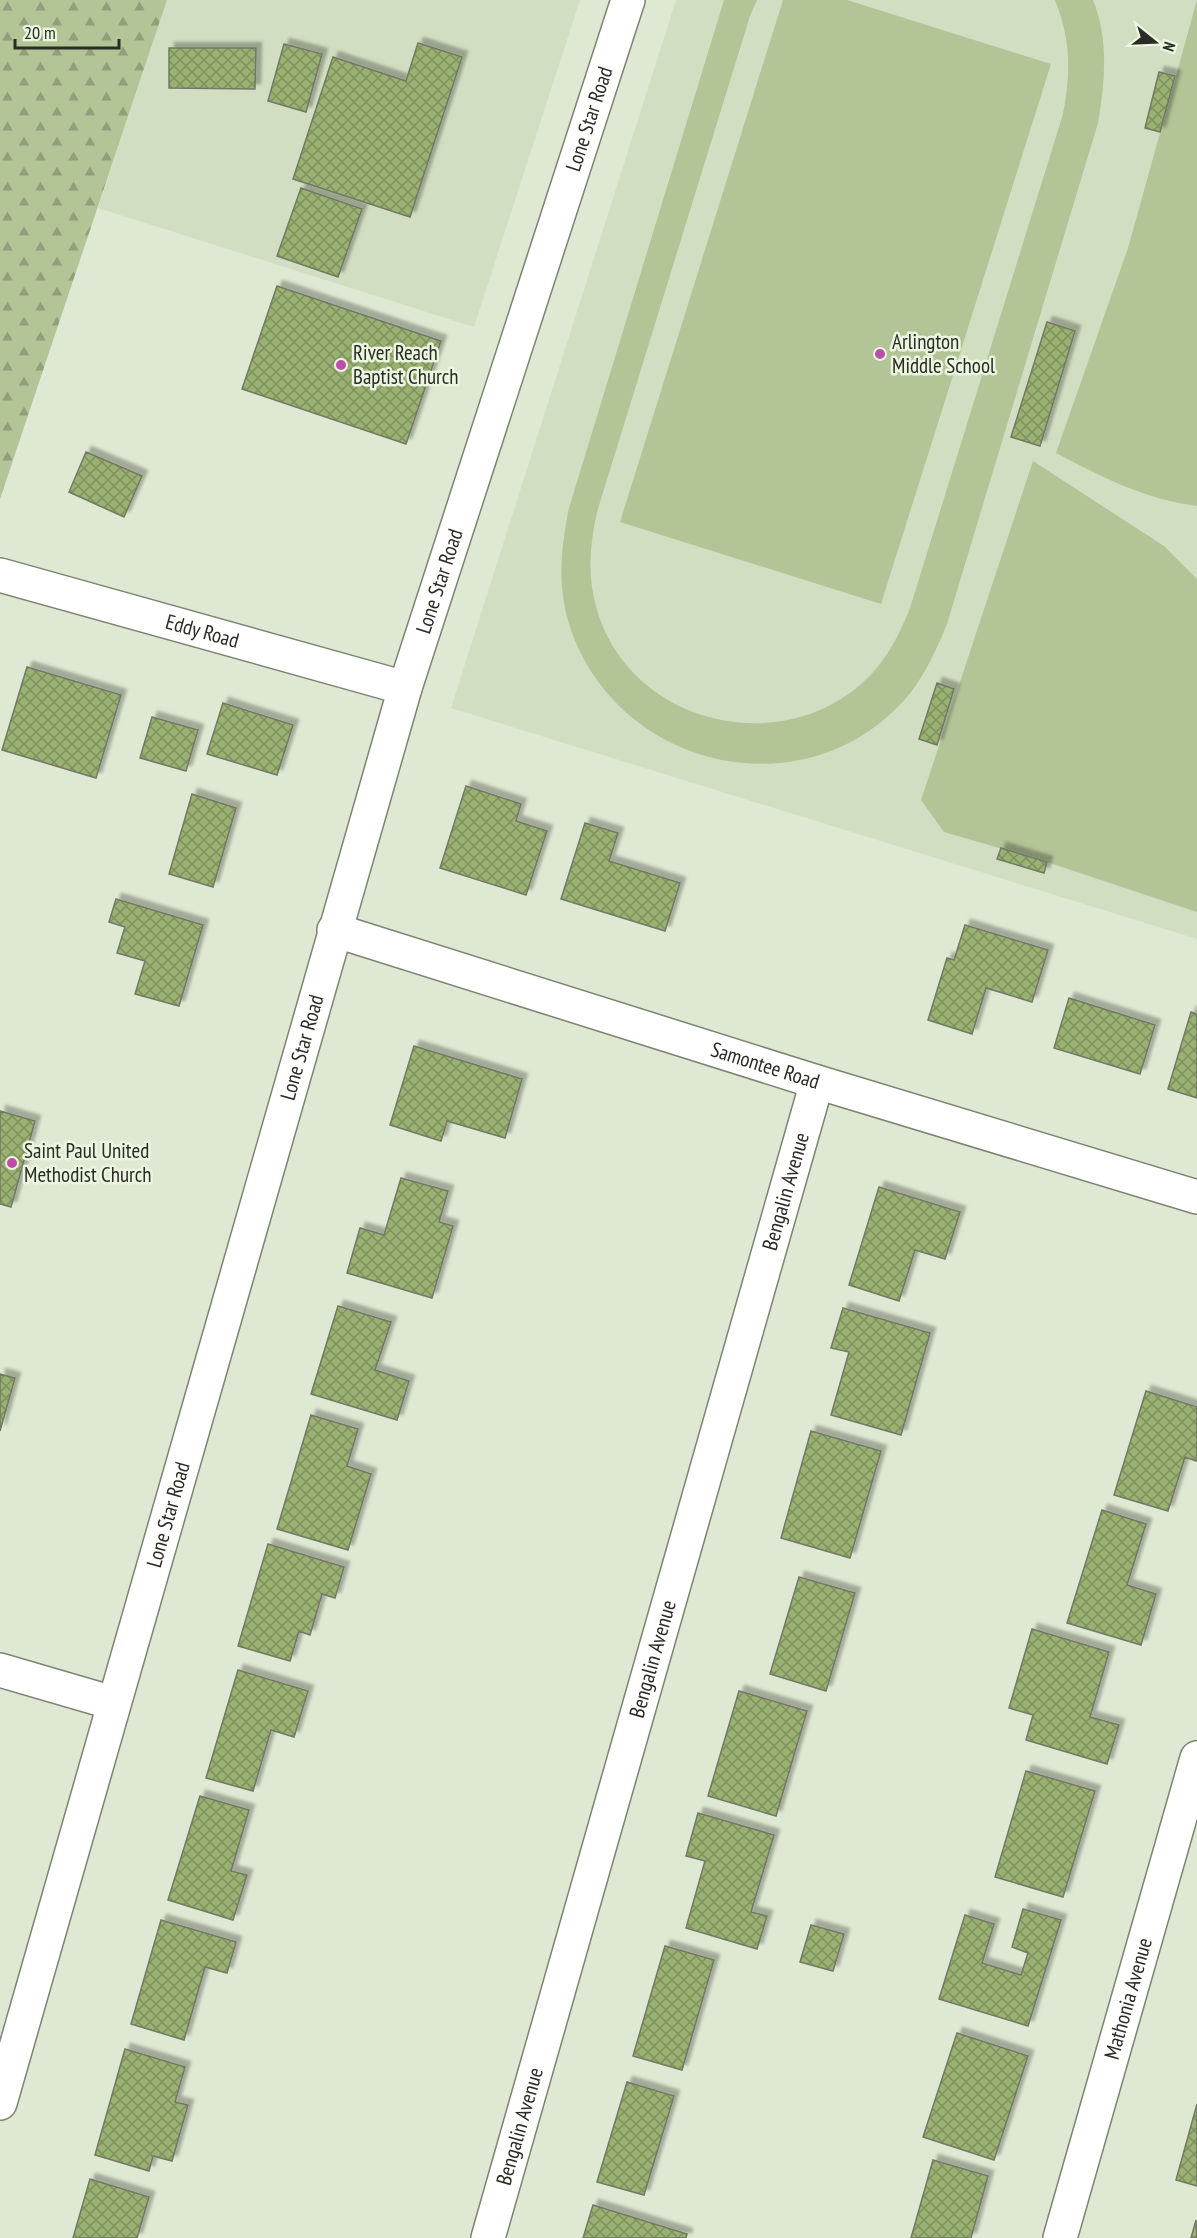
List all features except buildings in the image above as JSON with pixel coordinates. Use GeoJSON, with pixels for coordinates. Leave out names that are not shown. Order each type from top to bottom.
{"type":"FeatureCollection","features":[{"type":"Feature","properties":{"kind":"street","name":"Lone Star Road"},"geometry":{"type":"LineString","coordinates":[[0,2103],[405,688],[627,0]]}},
{"type":"Feature","properties":{"kind":"street","name":"Eddy Road"},"geometry":{"type":"LineString","coordinates":[[0,574],[405,688]]}},
{"type":"Feature","properties":{"kind":"street","name":"Samontee Road"},"geometry":{"type":"LineString","coordinates":[[334,930],[817,1082],[1197,1197]]}},
{"type":"Feature","properties":{"kind":"street","name":"Bengalin Avenue"},"geometry":{"type":"LineString","coordinates":[[488,2238],[817,1082]]}},
{"type":"Feature","properties":{"kind":"street"},"geometry":{"type":"LineString","coordinates":[[0,1670],[113,1703]]}},
{"type":"Feature","properties":{"kind":"street","name":"Mathonia Avenue"},"geometry":{"type":"LineString","coordinates":[[1060,2238],[1197,1758]]}},
{"type":"Feature","properties":{"kind":"shaded area"},"geometry":{"type":"Polygon","coordinates":[[[167,0],[580,0],[474,327],[98,208],[167,0]]]}},
{"type":"Feature","properties":{"kind":"shaded area","name":"Arlington Middle School"},"geometry":{"type":"Polygon","coordinates":[[[676,0],[1197,0],[1197,939],[451,708],[676,0]]]}},
{"type":"Feature","properties":{"kind":"green space"},"geometry":{"type":"Polygon","coordinates":[[[0,0],[167,0],[0,499],[0,0]]]}},
{"type":"Feature","properties":{"kind":"green space"},"geometry":{"type":"Polygon","coordinates":[[[724,0],[757,0],[750,16],[597,512],[590,559],[591,582],[596,606],[614,649],[643,682],[679,706],[720,720],[764,723],[807,715],[846,696],[880,664],[893,644],[910,608],[1063,114],[1068,56],[1064,29],[1055,0],[1093,0],[1102,30],[1103,45],[1104,76],[1098,123],[947,624],[935,651],[911,692],[870,730],[822,754],[772,764],[720,760],[672,743],[628,714],[593,674],[569,624],[562,580],[562,552],[569,508],[724,0]]]}},
{"type":"Feature","properties":{"kind":"green space"},"geometry":{"type":"Polygon","coordinates":[[[783,0],[847,0],[1051,64],[881,604],[620,522],[783,0]]]}},
{"type":"Feature","properties":{"kind":"green space"},"geometry":{"type":"Polygon","coordinates":[[[1197,0],[1197,506],[1141,492],[1056,453],[1128,248],[1197,0]]]}},
{"type":"Feature","properties":{"kind":"green space"},"geometry":{"type":"Polygon","coordinates":[[[1033,461],[1164,546],[1197,579],[1197,912],[1047,862],[944,832],[921,800],[1033,461]]]}},
{"type":"Feature","properties":{"kind":"place","name":"Arlington Middle School"},"geometry":{"type":"Point","coordinates":[880,354]}},
{"type":"Feature","properties":{"kind":"place","name":"River Reach Baptist Church"},"geometry":{"type":"Point","coordinates":[341,365]}},
{"type":"Feature","properties":{"kind":"place","name":"Saint Paul United Methodist Church"},"geometry":{"type":"Point","coordinates":[12,1163]}}]}
